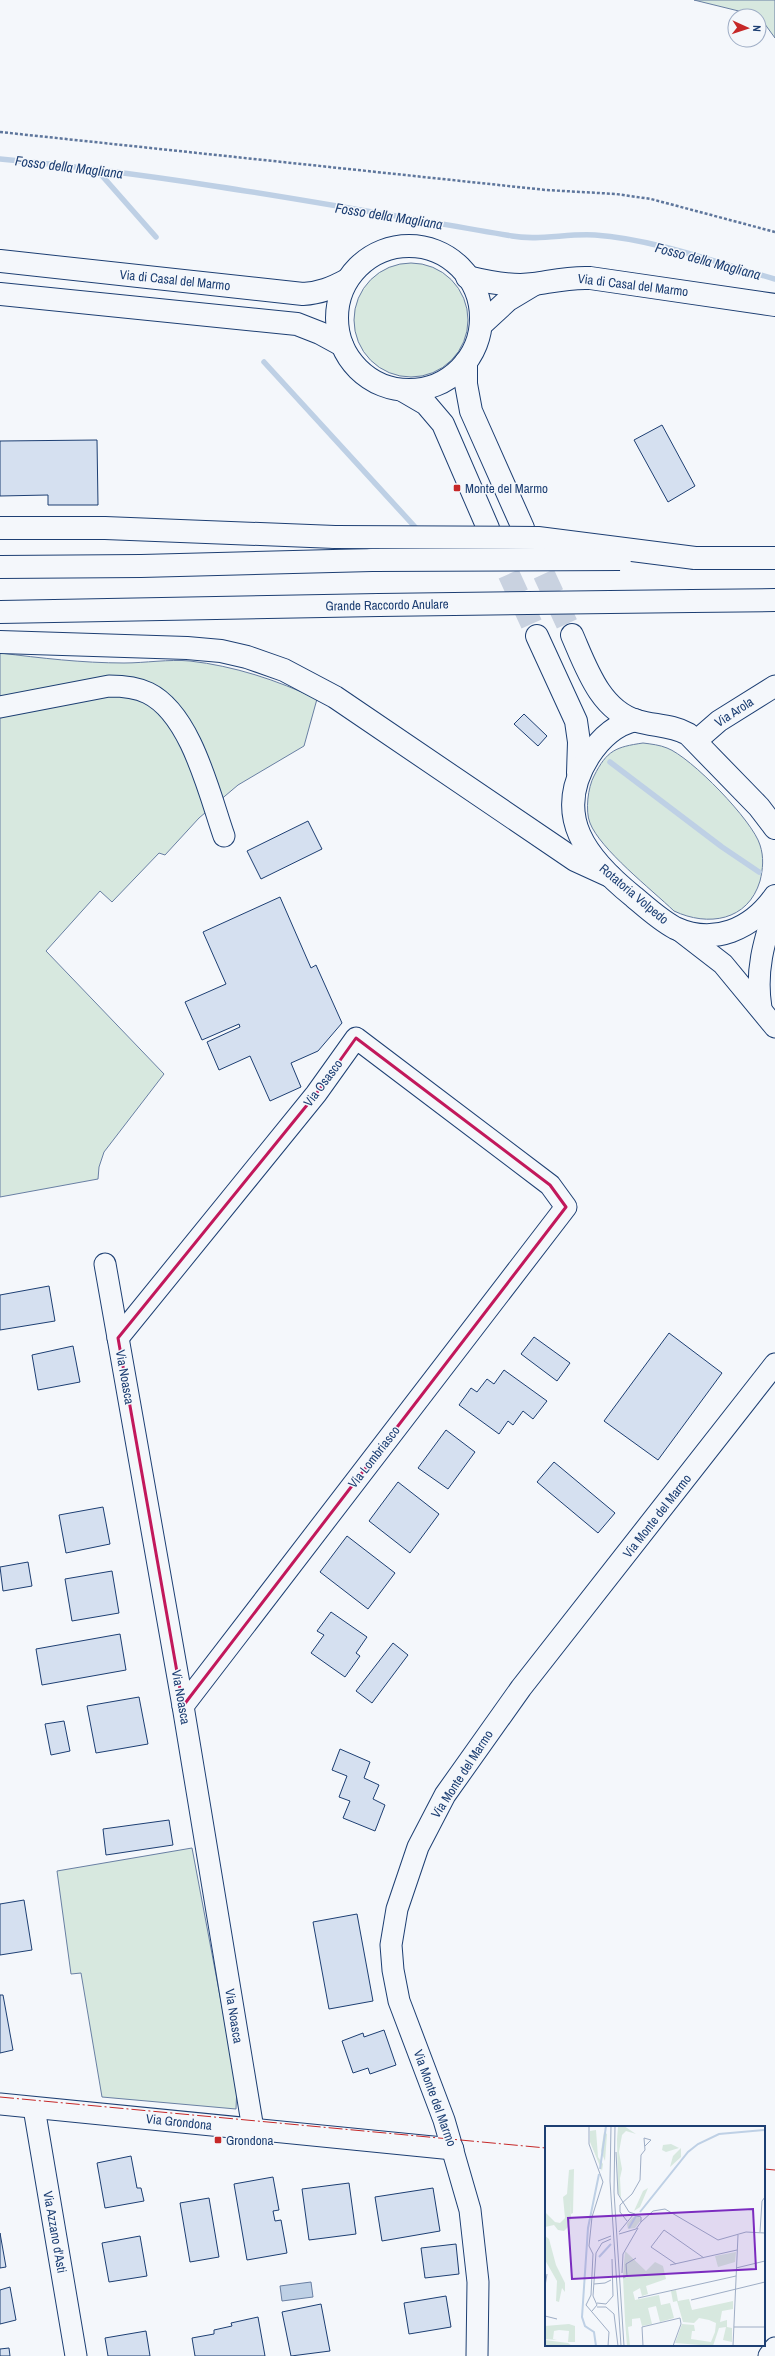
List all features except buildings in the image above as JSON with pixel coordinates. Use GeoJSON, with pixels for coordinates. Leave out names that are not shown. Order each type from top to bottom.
{"type":"FeatureCollection","features":[{"type":"Feature","properties":{"kind":"main road"},"geometry":{"type":"LineString","coordinates":[[402,390],[420,389],[438,384],[458,371],[466,362],[476,343],[481,325],[475,291],[466,277],[449,259],[426,248],[401,246],[388,249],[365,260],[348,280],[338,311],[342,345],[356,368],[366,376],[377,383],[402,390],[426,404],[443,424],[488,528]]}},
{"type":"Feature","properties":{"kind":"main road","name":"Via di Casal del Marmo"},"geometry":{"type":"LineString","coordinates":[[0,261],[303,294],[322,292],[348,280]]}},
{"type":"Feature","properties":{"kind":"main road","name":"Via di Casal del Marmo"},"geometry":{"type":"LineString","coordinates":[[466,277],[533,285],[560,279],[590,278],[775,304]]}},
{"type":"Feature","properties":{"kind":"main road"},"geometry":{"type":"LineString","coordinates":[[481,325],[508,300],[533,285]]}},
{"type":"Feature","properties":{"kind":"main road"},"geometry":{"type":"LineString","coordinates":[[0,294],[297,324],[320,333],[342,345]]}},
{"type":"Feature","properties":{"kind":"main road"},"geometry":{"type":"LineString","coordinates":[[466,362],[466,384],[471,411],[523,528]]}},
{"type":"Feature","properties":{"kind":"main road"},"geometry":{"type":"LineString","coordinates":[[0,528],[106,528],[335,537],[538,538],[569,540],[695,558]]}},
{"type":"Feature","properties":{"kind":"main road"},"geometry":{"type":"LineString","coordinates":[[0,568],[372,560],[775,558]]}},
{"type":"Feature","properties":{"kind":"main road","name":"Grande Raccordo Anulare"},"geometry":{"type":"LineString","coordinates":[[0,612],[775,600]]}},
{"type":"Feature","properties":{"kind":"main road"},"geometry":{"type":"LineString","coordinates":[[537,636],[576,721],[578,742],[578,776]]}},
{"type":"Feature","properties":{"kind":"main road"},"geometry":{"type":"LineString","coordinates":[[572,636],[589,673],[602,695],[620,712],[635,720],[672,727],[681,730],[696,740],[759,807],[775,828]]}},
{"type":"Feature","properties":{"kind":"main road"},"geometry":{"type":"LineString","coordinates":[[0,642],[187,648],[234,654],[272,665],[297,676],[335,697],[568,856],[610,876]]}},
{"type":"Feature","properties":{"kind":"main road","name":"Rotatoria Volpedo"},"geometry":{"type":"LineString","coordinates":[[635,720],[619,726],[600,740],[578,776],[573,802],[576,827],[589,854],[610,876],[661,919],[676,928],[706,935],[734,930],[755,919],[775,896]]}},
{"type":"Feature","properties":{"kind":"street"},"geometry":{"type":"LineString","coordinates":[[0,707],[109,686],[127,687],[148,692],[170,712],[186,735],[224,836]]}},
{"type":"Feature","properties":{"kind":"street","name":"Via Arola"},"geometry":{"type":"LineString","coordinates":[[696,740],[719,721],[775,686]]}},
{"type":"Feature","properties":{"kind":"street"},"geometry":{"type":"LineString","coordinates":[[761,1008],[758,977],[759,964],[775,907]]}},
{"type":"Feature","properties":{"kind":"street"},"geometry":{"type":"LineString","coordinates":[[676,928],[723,964],[761,1008],[775,1027]]}},
{"type":"Feature","properties":{"kind":"street","name":"Via Osasco"},"geometry":{"type":"LineString","coordinates":[[118,1338],[316,1094],[356,1038],[550,1185],[566,1207]]}},
{"type":"Feature","properties":{"kind":"street","name":"Via Lombriasco"},"geometry":{"type":"LineString","coordinates":[[183,1706],[566,1207]]}},
{"type":"Feature","properties":{"kind":"street","name":"Via Noasca"},"geometry":{"type":"LineString","coordinates":[[105,1264],[183,1706],[253,2129]]}},
{"type":"Feature","properties":{"kind":"street","name":"Via Monte del Marmo"},"geometry":{"type":"LineString","coordinates":[[477,2356],[476,2258],[470,2210],[453,2149],[399,2001],[393,1970],[391,1945],[394,1921],[403,1888],[418,1848],[454,1780],[521,1688],[775,1364]]}},
{"type":"Feature","properties":{"kind":"street","name":"Via Grondona"},"geometry":{"type":"LineString","coordinates":[[0,2104],[453,2149]]}},
{"type":"Feature","properties":{"kind":"street","name":"Via Azzano d'Asti"},"geometry":{"type":"LineString","coordinates":[[34,2108],[76,2356]]}},
{"type":"Feature","properties":{"kind":"street"},"geometry":{"type":"LineString","coordinates":[[769,2356],[775,2348]]}},
{"type":"Feature","properties":{"kind":"path"},"geometry":{"type":"LineString","coordinates":[[0,132],[546,190],[616,194],[651,199],[775,232]]}},
{"type":"Feature","properties":{"kind":"highlighted area"},"geometry":{"type":"Polygon","coordinates":[[[356,1038],[550,1185],[566,1207],[183,1706],[118,1338],[316,1094],[356,1038]]]}},
{"type":"Feature","properties":{"kind":"shaded area"},"geometry":{"type":"Polygon","coordinates":[[[694,0],[775,0],[775,38],[767,27],[767,8],[727,8],[694,0]]]}},
{"type":"Feature","properties":{"kind":"shaded area"},"geometry":{"type":"Polygon","coordinates":[[[411,263],[433,267],[443,272],[459,288],[464,298],[468,320],[464,342],[459,352],[443,368],[433,373],[411,377],[389,373],[379,368],[363,352],[358,342],[354,320],[358,298],[363,288],[379,272],[389,267],[411,263]]]}},
{"type":"Feature","properties":{"kind":"shaded area"},"geometry":{"type":"Polygon","coordinates":[[[0,653],[93,662],[124,663],[190,661],[206,663],[239,670],[271,680],[317,699],[304,746],[238,785],[199,818],[165,855],[159,853],[112,902],[100,891],[46,951],[164,1074],[104,1152],[99,1167],[98,1179],[0,1197],[0,653]]]}},
{"type":"Feature","properties":{"kind":"shaded area"},"geometry":{"type":"Polygon","coordinates":[[[643,743],[667,748],[691,764],[734,806],[755,834],[760,845],[763,858],[760,881],[754,894],[746,905],[736,912],[725,917],[700,919],[674,911],[615,857],[604,845],[590,823],[587,806],[590,786],[603,760],[619,748],[643,743]]]}},
{"type":"Feature","properties":{"kind":"shaded area"},"geometry":{"type":"Polygon","coordinates":[[[192,1848],[237,2086],[236,2109],[102,2097],[81,1973],[71,1974],[57,1871],[192,1848]]]}},
{"type":"Feature","properties":{"kind":"water"},"geometry":{"type":"Polygon","coordinates":[[[311,2282],[313,2297],[282,2301],[280,2286],[311,2282]]]}},
{"type":"Feature","properties":{"kind":"waterway","name":"Fosso della Magliana"},"geometry":{"type":"LineString","coordinates":[[0,159],[193,183],[321,203],[512,236],[533,238],[574,235],[617,237],[685,252],[775,279]]}},
{"type":"Feature","properties":{"kind":"waterway"},"geometry":{"type":"LineString","coordinates":[[97,170],[156,237]]}},
{"type":"Feature","properties":{"kind":"waterway"},"geometry":{"type":"LineString","coordinates":[[264,362],[416,528]]}},
{"type":"Feature","properties":{"kind":"waterway"},"geometry":{"type":"LineString","coordinates":[[610,762],[722,847],[759,872]]}},
{"type":"Feature","properties":{"kind":"tunnel"},"geometry":{"type":"LineString","coordinates":[[495,544],[537,636]]}},
{"type":"Feature","properties":{"kind":"tunnel"},"geometry":{"type":"LineString","coordinates":[[530,544],[572,635]]}},
{"type":"Feature","properties":{"kind":"power"},"geometry":{"type":"LineString","coordinates":[[0,2097],[545,2148]]}},
{"type":"Feature","properties":{"kind":"power"},"geometry":{"type":"LineString","coordinates":[[765,2169],[775,2170]]}},
{"type":"Feature","properties":{"kind":"place","name":"Monte del Marmo"},"geometry":{"type":"Point","coordinates":[457,488]}},
{"type":"Feature","properties":{"kind":"place","name":"Grondona"},"geometry":{"type":"Point","coordinates":[218,2140]}}]}
